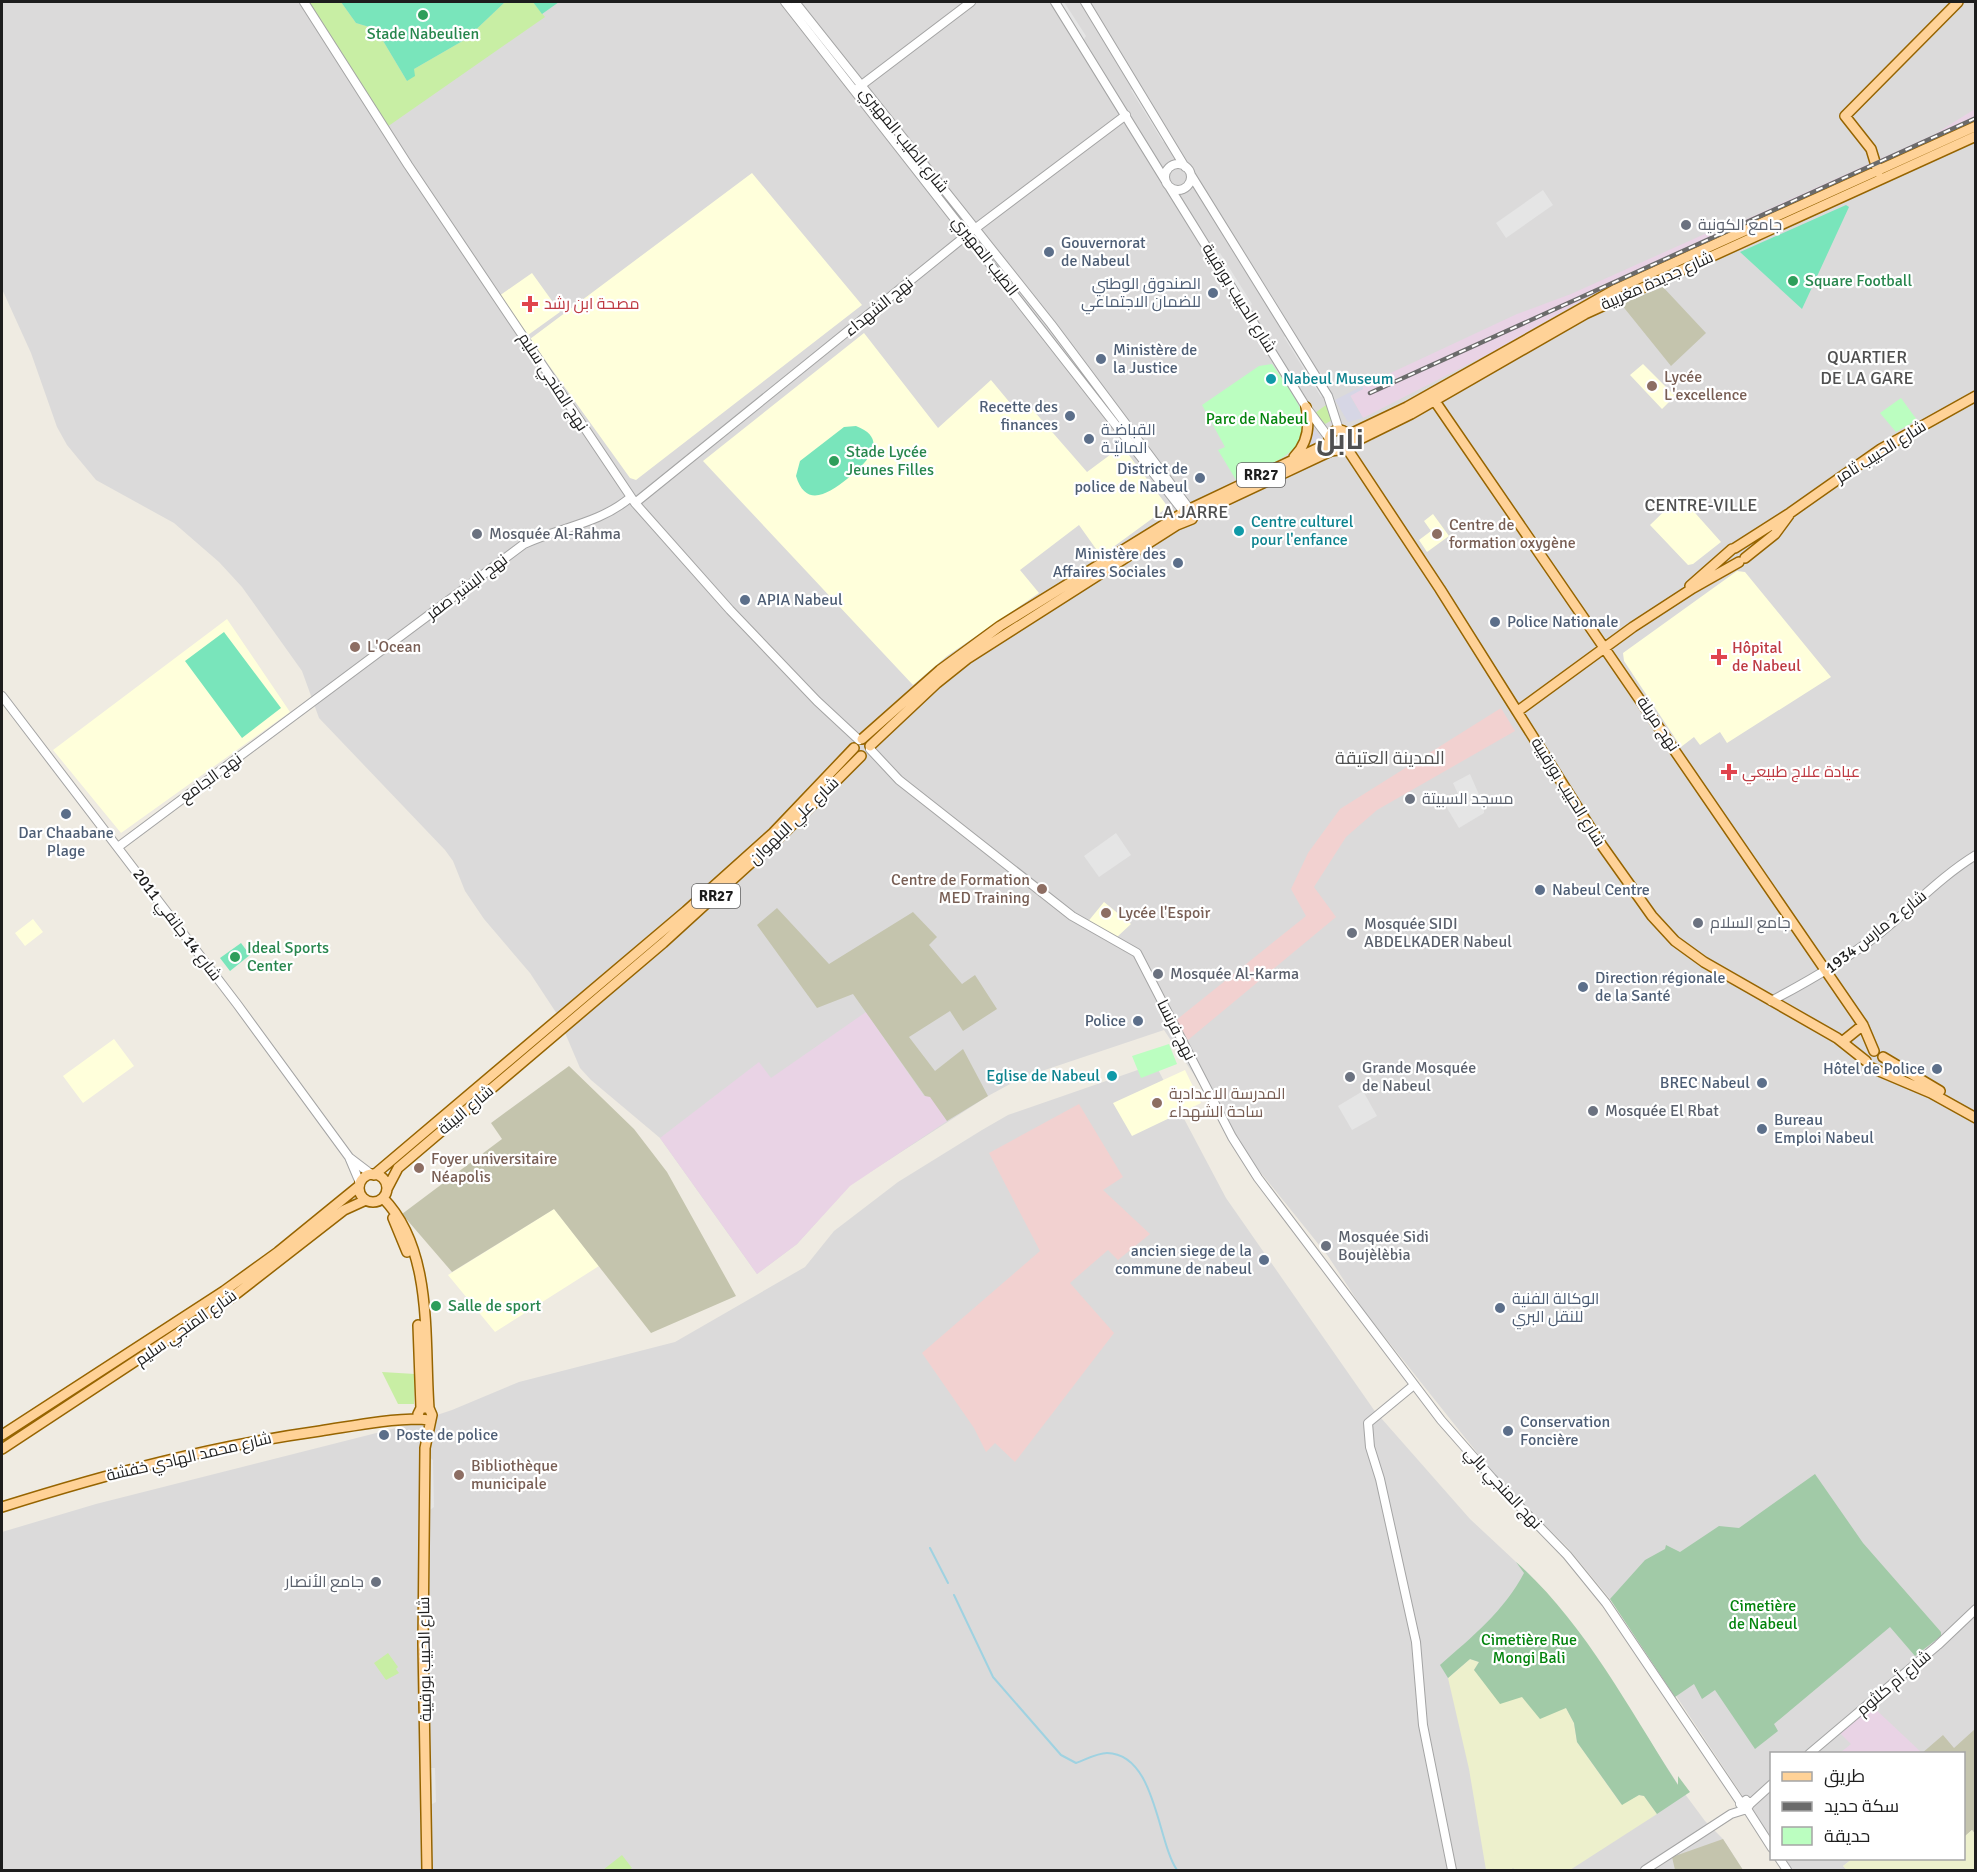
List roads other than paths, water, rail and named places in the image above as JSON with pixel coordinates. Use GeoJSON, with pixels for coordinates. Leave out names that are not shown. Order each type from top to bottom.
{"type":"FeatureCollection","features":[{"type":"Feature","properties":{"kind":"main road"},"geometry":{"type":"LineString","coordinates":[[1878,172],[1871,148],[1845,116],[1958,2]]}},
{"type":"Feature","properties":{"kind":"main road","name":"شارع جديدة مغربية"},"geometry":{"type":"LineString","coordinates":[[1433,397],[1616,289],[1976,126]]}},
{"type":"Feature","properties":{"kind":"main road","name":"شارع جديدة مغربية"},"geometry":{"type":"LineString","coordinates":[[1345,444],[1585,314],[1976,136]]}},
{"type":"Feature","properties":{"kind":"main road","name":"شارع الحبيب ثامر"},"geometry":{"type":"LineString","coordinates":[[1680,597],[1733,549],[1790,513],[1881,449],[1976,396]]}},
{"type":"Feature","properties":{"kind":"main road","name":"نهج مربلة"},"geometry":{"type":"LineString","coordinates":[[1433,397],[1863,1025],[1874,1051]]}},
{"type":"Feature","properties":{"kind":"main road"},"geometry":{"type":"LineString","coordinates":[[1289,463],[1299,452],[1306,438],[1309,424],[1306,407]]}},
{"type":"Feature","properties":{"kind":"main road"},"geometry":{"type":"LineString","coordinates":[[1339,430],[1345,444]]}},
{"type":"Feature","properties":{"kind":"main road","name":"RR27"},"geometry":{"type":"LineString","coordinates":[[1329,440],[1331,433],[1339,430]]}},
{"type":"Feature","properties":{"kind":"main road"},"geometry":{"type":"LineString","coordinates":[[1329,440],[1345,444]]}},
{"type":"Feature","properties":{"kind":"main road","name":"شارع علي البلهوان"},"geometry":{"type":"LineString","coordinates":[[561,1024],[773,833],[858,742],[940,670],[1000,626],[1188,512],[1289,463],[1329,440]]}},
{"type":"Feature","properties":{"kind":"main road","name":"شارع علي البلهوان"},"geometry":{"type":"LineString","coordinates":[[561,1024],[728,885],[937,683],[967,659],[1188,512],[1345,444]]}},
{"type":"Feature","properties":{"kind":"main road","name":"شارع الحبيب بورقيبة"},"geometry":{"type":"LineString","coordinates":[[1345,444],[1518,711],[1598,840],[1652,916],[1685,948],[1842,1042],[1869,1065],[1931,1093],[1976,1118]]}},
{"type":"Feature","properties":{"kind":"main road","name":"شارع الحبيب ثامر"},"geometry":{"type":"LineString","coordinates":[[1518,711],[1680,597],[1742,560],[1775,534],[1790,513]]}},
{"type":"Feature","properties":{"kind":"main road"},"geometry":{"type":"LineString","coordinates":[[1733,549],[1732,560],[1742,560]]}},
{"type":"Feature","properties":{"kind":"main road"},"geometry":{"type":"LineString","coordinates":[[858,742],[867,751]]}},
{"type":"Feature","properties":{"kind":"main road"},"geometry":{"type":"LineString","coordinates":[[858,742],[867,751]]}},
{"type":"Feature","properties":{"kind":"main road","name":"RR27"},"geometry":{"type":"LineString","coordinates":[[550,1033],[561,1024]]}},
{"type":"Feature","properties":{"kind":"main road"},"geometry":{"type":"LineString","coordinates":[[1842,1042],[1863,1025]]}},
{"type":"Feature","properties":{"kind":"main road","name":"شارع البيئة"},"geometry":{"type":"LineString","coordinates":[[373,1174],[550,1033]]}},
{"type":"Feature","properties":{"kind":"main road","name":"شارع البيئة"},"geometry":{"type":"LineString","coordinates":[[382,1196],[394,1174],[404,1163],[550,1033]]}},
{"type":"Feature","properties":{"kind":"main road"},"geometry":{"type":"LineString","coordinates":[[1883,1056],[1881,1066],[1869,1065],[1867,1055],[1874,1051],[1883,1056],[1976,1111]]}},
{"type":"Feature","properties":{"kind":"main road"},"geometry":{"type":"LineString","coordinates":[[373,1174],[382,1178],[382,1196],[366,1200],[359,1191],[359,1185],[364,1177],[373,1174]]}},
{"type":"Feature","properties":{"kind":"main road","name":"شارع المنجي سليم"},"geometry":{"type":"LineString","coordinates":[[2,1435],[224,1291],[278,1252],[359,1185]]}},
{"type":"Feature","properties":{"kind":"main road","name":"شارع الحبيب بورقيبة"},"geometry":{"type":"LineString","coordinates":[[382,1196],[396,1222],[411,1267],[418,1331],[425,1448],[423,1649],[427,1870]]}},
{"type":"Feature","properties":{"kind":"main road","name":"شارع المنجي سليم"},"geometry":{"type":"LineString","coordinates":[[2,1449],[231,1298],[344,1210],[366,1200]]}},
{"type":"Feature","properties":{"kind":"main road","name":"شارع محمد الهادي خفشة"},"geometry":{"type":"LineString","coordinates":[[2,1507],[188,1454],[269,1438],[423,1414]]}},
{"type":"Feature","properties":{"kind":"street","name":"نهج المنجي سليم"},"geometry":{"type":"LineString","coordinates":[[304,2],[408,165],[633,500],[686,563],[858,742]]}},
{"type":"Feature","properties":{"kind":"street"},"geometry":{"type":"LineString","coordinates":[[785,2],[858,87],[971,2]]}},
{"type":"Feature","properties":{"kind":"street","name":"شارع الطيب المهيري"},"geometry":{"type":"LineString","coordinates":[[795,2],[858,87],[972,232],[1051,324],[1188,512]]}},
{"type":"Feature","properties":{"kind":"street"},"geometry":{"type":"LineString","coordinates":[[1054,2],[1170,188],[1185,189],[1191,175],[1085,2]]}},
{"type":"Feature","properties":{"kind":"street","name":"نهج الشهداء"},"geometry":{"type":"LineString","coordinates":[[633,500],[972,232],[1126,115]]}},
{"type":"Feature","properties":{"kind":"street"},"geometry":{"type":"LineString","coordinates":[[1165,180],[1171,166],[1185,167]]}},
{"type":"Feature","properties":{"kind":"street","name":"شارع الحبيب بورقيبة"},"geometry":{"type":"LineString","coordinates":[[1191,175],[1328,396],[1339,430]]}},
{"type":"Feature","properties":{"kind":"street","name":"شارع الحبيب بورقيبة"},"geometry":{"type":"LineString","coordinates":[[1170,188],[1306,407],[1329,440]]}},
{"type":"Feature","properties":{"kind":"street","name":"نهج البشير صفر"},"geometry":{"type":"LineString","coordinates":[[305,710],[524,544],[584,525],[633,500]]}},
{"type":"Feature","properties":{"kind":"street","name":"شارع 14 جانفي 2011"},"geometry":{"type":"LineString","coordinates":[[2,696],[118,847],[349,1157]]}},
{"type":"Feature","properties":{"kind":"street","name":"نهج الجامع"},"geometry":{"type":"LineString","coordinates":[[118,847],[305,710]]}},
{"type":"Feature","properties":{"kind":"street","name":"نهج فرنسا"},"geometry":{"type":"LineString","coordinates":[[867,751],[986,850],[1084,924],[1128,946],[1139,956],[1232,1137],[1258,1178]]}},
{"type":"Feature","properties":{"kind":"street","name":"شارع 2 مارس 1934"},"geometry":{"type":"LineString","coordinates":[[1771,1000],[1826,973],[1976,855]]}},
{"type":"Feature","properties":{"kind":"street"},"geometry":{"type":"LineString","coordinates":[[349,1157],[373,1174]]}},
{"type":"Feature","properties":{"kind":"street"},"geometry":{"type":"LineString","coordinates":[[349,1157],[359,1185]]}},
{"type":"Feature","properties":{"kind":"street","name":"نهج المنجي بالي"},"geometry":{"type":"LineString","coordinates":[[1258,1178],[1414,1385],[1492,1478],[1567,1555],[1606,1603],[1745,1804]]}},
{"type":"Feature","properties":{"kind":"street"},"geometry":{"type":"LineString","coordinates":[[1414,1385],[1368,1423],[1370,1447],[1380,1479],[1416,1642],[1423,1725],[1452,1870]]}},
{"type":"Feature","properties":{"kind":"street","name":"شارع أم كلثوم"},"geometry":{"type":"LineString","coordinates":[[1811,1752],[1938,1645],[1976,1609]]}},
{"type":"Feature","properties":{"kind":"street"},"geometry":{"type":"LineString","coordinates":[[1645,1870],[1770,1786]]}},
{"type":"Feature","properties":{"kind":"street"},"geometry":{"type":"LineString","coordinates":[[1745,1804],[1770,1845]]}},
{"type":"Feature","properties":{"kind":"waterway"},"geometry":{"type":"LineString","coordinates":[[930,1548],[948,1583]]}},
{"type":"Feature","properties":{"kind":"waterway"},"geometry":{"type":"LineString","coordinates":[[954,1595],[993,1677],[1061,1755],[1076,1763],[1107,1753],[1123,1757],[1136,1768],[1153,1801],[1170,1857],[1177,1870]]}},
{"type":"Feature","properties":{"kind":"railway"},"geometry":{"type":"LineString","coordinates":[[1370,393],[1976,118]]}},
{"type":"Feature","properties":{"kind":"place","name":"Stade Nabeulien"},"geometry":{"type":"Point","coordinates":[423,15]}},
{"type":"Feature","properties":{"kind":"place","name":"جامع الكونية"},"geometry":{"type":"Point","coordinates":[1686,225]}},
{"type":"Feature","properties":{"kind":"place","name":"Gouvernorat de Nabeul"},"geometry":{"type":"Point","coordinates":[1049,252]}},
{"type":"Feature","properties":{"kind":"place","name":"Square Football"},"geometry":{"type":"Point","coordinates":[1793,281]}},
{"type":"Feature","properties":{"kind":"place","name":"الصندوق الوطني للضمان الاجتماعي"},"geometry":{"type":"Point","coordinates":[1213,293]}},
{"type":"Feature","properties":{"kind":"place","name":"مصحة ابن رشد"},"geometry":{"type":"Point","coordinates":[530,304]}},
{"type":"Feature","properties":{"kind":"place","name":"Ministère de la Justice"},"geometry":{"type":"Point","coordinates":[1101,359]}},
{"type":"Feature","properties":{"kind":"place","name":"Nabeul Museum"},"geometry":{"type":"Point","coordinates":[1271,379]}},
{"type":"Feature","properties":{"kind":"place","name":"Lycée L'excellence"},"geometry":{"type":"Point","coordinates":[1652,386]}},
{"type":"Feature","properties":{"kind":"place","name":"Recette des finances"},"geometry":{"type":"Point","coordinates":[1070,416]}},
{"type":"Feature","properties":{"kind":"place","name":"القباضـة الماليّـة"},"geometry":{"type":"Point","coordinates":[1089,439]}},
{"type":"Feature","properties":{"kind":"place","name":"Stade Lycée Jeunes Filles"},"geometry":{"type":"Point","coordinates":[834,461]}},
{"type":"Feature","properties":{"kind":"place","name":"District de police de Nabeul"},"geometry":{"type":"Point","coordinates":[1200,478]}},
{"type":"Feature","properties":{"kind":"place","name":"Centre culturel pour l'enfance"},"geometry":{"type":"Point","coordinates":[1239,531]}},
{"type":"Feature","properties":{"kind":"place","name":"Mosquée Al-Rahma"},"geometry":{"type":"Point","coordinates":[477,534]}},
{"type":"Feature","properties":{"kind":"place","name":"Centre de formation oxygène"},"geometry":{"type":"Point","coordinates":[1437,534]}},
{"type":"Feature","properties":{"kind":"place","name":"Ministère des Affaires Sociales"},"geometry":{"type":"Point","coordinates":[1178,563]}},
{"type":"Feature","properties":{"kind":"place","name":"APIA Nabeul"},"geometry":{"type":"Point","coordinates":[745,600]}},
{"type":"Feature","properties":{"kind":"place","name":"Police Nationale"},"geometry":{"type":"Point","coordinates":[1495,622]}},
{"type":"Feature","properties":{"kind":"place","name":"L'Ocean"},"geometry":{"type":"Point","coordinates":[355,647]}},
{"type":"Feature","properties":{"kind":"place","name":"Hôpital de Nabeul"},"geometry":{"type":"Point","coordinates":[1719,657]}},
{"type":"Feature","properties":{"kind":"place","name":"عيادة علاج طبيعي"},"geometry":{"type":"Point","coordinates":[1729,772]}},
{"type":"Feature","properties":{"kind":"place","name":"مسجد السبيتة"},"geometry":{"type":"Point","coordinates":[1410,799]}},
{"type":"Feature","properties":{"kind":"place","name":"Dar Chaabane Plage"},"geometry":{"type":"Point","coordinates":[66,814]}},
{"type":"Feature","properties":{"kind":"place","name":"Centre de Formation MED Training"},"geometry":{"type":"Point","coordinates":[1042,889]}},
{"type":"Feature","properties":{"kind":"place","name":"Nabeul Centre"},"geometry":{"type":"Point","coordinates":[1540,890]}},
{"type":"Feature","properties":{"kind":"place","name":"Lycée l'Espoir"},"geometry":{"type":"Point","coordinates":[1106,913]}},
{"type":"Feature","properties":{"kind":"place","name":"جامع السلام"},"geometry":{"type":"Point","coordinates":[1698,923]}},
{"type":"Feature","properties":{"kind":"place","name":"Mosquée SIDI ABDELKADER Nabeul"},"geometry":{"type":"Point","coordinates":[1352,933]}},
{"type":"Feature","properties":{"kind":"place","name":"Ideal Sports Center"},"geometry":{"type":"Point","coordinates":[235,957]}},
{"type":"Feature","properties":{"kind":"place","name":"Mosquée Al-Karma"},"geometry":{"type":"Point","coordinates":[1158,974]}},
{"type":"Feature","properties":{"kind":"place","name":"Direction régionale de la Santé"},"geometry":{"type":"Point","coordinates":[1583,987]}},
{"type":"Feature","properties":{"kind":"place","name":"Police"},"geometry":{"type":"Point","coordinates":[1138,1021]}},
{"type":"Feature","properties":{"kind":"place","name":"Hôtel de Police"},"geometry":{"type":"Point","coordinates":[1937,1069]}},
{"type":"Feature","properties":{"kind":"place","name":"Eglise de Nabeul"},"geometry":{"type":"Point","coordinates":[1112,1076]}},
{"type":"Feature","properties":{"kind":"place","name":"Grande Mosquée de Nabeul"},"geometry":{"type":"Point","coordinates":[1350,1077]}},
{"type":"Feature","properties":{"kind":"place","name":"BREC Nabeul"},"geometry":{"type":"Point","coordinates":[1762,1083]}},
{"type":"Feature","properties":{"kind":"place","name":"المدرسة الاعدادية ساحة الشهداء"},"geometry":{"type":"Point","coordinates":[1157,1103]}},
{"type":"Feature","properties":{"kind":"place","name":"Mosquée El Rbat"},"geometry":{"type":"Point","coordinates":[1593,1111]}},
{"type":"Feature","properties":{"kind":"place","name":"Bureau Emploi Nabeul"},"geometry":{"type":"Point","coordinates":[1762,1129]}},
{"type":"Feature","properties":{"kind":"place","name":"Foyer universitaire Néapolis"},"geometry":{"type":"Point","coordinates":[419,1168]}},
{"type":"Feature","properties":{"kind":"place","name":"Mosquée Sidi Boujèlèbia"},"geometry":{"type":"Point","coordinates":[1326,1246]}},
{"type":"Feature","properties":{"kind":"place","name":"ancien siege de la commune de nabeul"},"geometry":{"type":"Point","coordinates":[1264,1260]}},
{"type":"Feature","properties":{"kind":"place","name":"Salle de sport"},"geometry":{"type":"Point","coordinates":[436,1306]}},
{"type":"Feature","properties":{"kind":"place","name":"الوكالة الفنية للنقل البري"},"geometry":{"type":"Point","coordinates":[1500,1308]}},
{"type":"Feature","properties":{"kind":"place","name":"Conservation Foncière"},"geometry":{"type":"Point","coordinates":[1508,1431]}},
{"type":"Feature","properties":{"kind":"place","name":"Poste de police"},"geometry":{"type":"Point","coordinates":[384,1435]}},
{"type":"Feature","properties":{"kind":"place","name":"Bibliothèque municipale"},"geometry":{"type":"Point","coordinates":[459,1475]}},
{"type":"Feature","properties":{"kind":"place","name":"جامع الأنصار"},"geometry":{"type":"Point","coordinates":[376,1582]}},
{"type":"Feature","properties":{"kind":"district","name":"QUARTIER DE LA GARE"},"geometry":{"type":"Point","coordinates":[1867,367]}},
{"type":"Feature","properties":{"kind":"district","name":"نابل"},"geometry":{"type":"Point","coordinates":[1340,440]}},
{"type":"Feature","properties":{"kind":"district","name":"CENTRE-VILLE"},"geometry":{"type":"Point","coordinates":[1701,505]}},
{"type":"Feature","properties":{"kind":"district","name":"LA JARRE"},"geometry":{"type":"Point","coordinates":[1191,512]}},
{"type":"Feature","properties":{"kind":"district","name":"المدينة العتيقة"},"geometry":{"type":"Point","coordinates":[1390,758]}},
{"type":"Feature","properties":{"kind":"park label","name":"Parc de Nabeul"},"geometry":{"type":"Point","coordinates":[1257,419]}},
{"type":"Feature","properties":{"kind":"park label","name":"Cimetière de Nabeul"},"geometry":{"type":"Point","coordinates":[1763,1615]}},
{"type":"Feature","properties":{"kind":"park label","name":"Cimetière Rue Mongi Bali"},"geometry":{"type":"Point","coordinates":[1529,1649]}}]}
